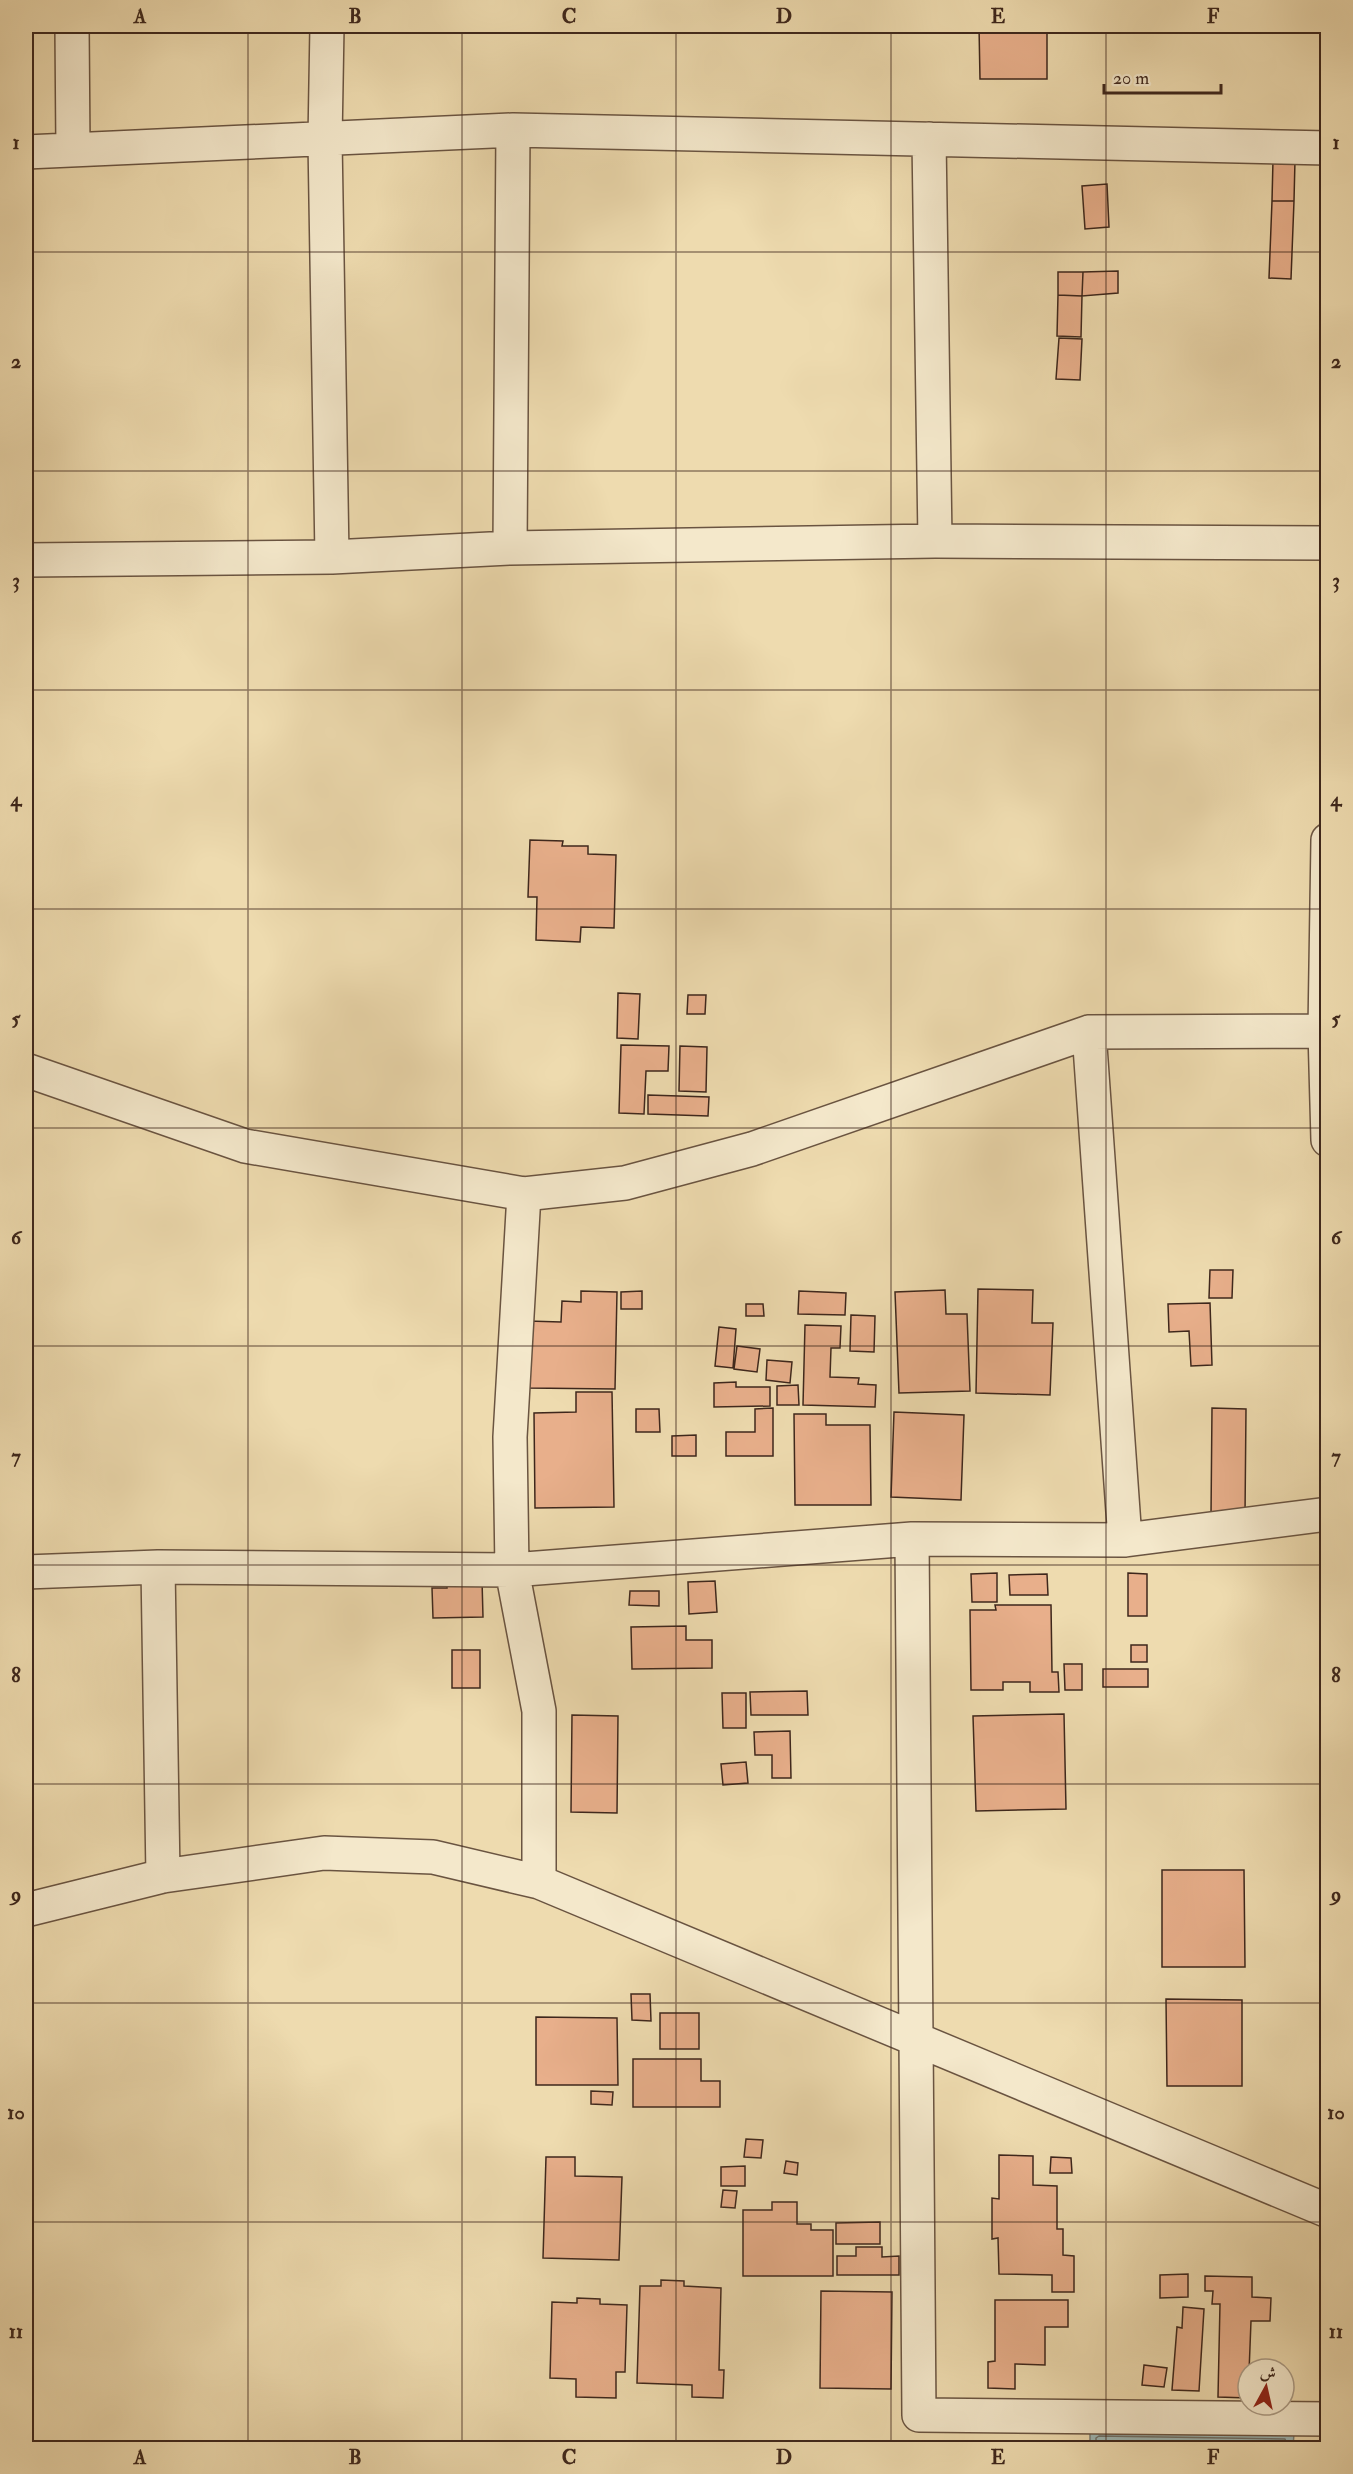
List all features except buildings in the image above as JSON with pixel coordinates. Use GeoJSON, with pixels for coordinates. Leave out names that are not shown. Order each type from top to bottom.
{"type":"FeatureCollection","features":[{"type":"Feature","properties":{"kind":"street"},"geometry":{"type":"LineString","coordinates":[[72,26],[73,150]]}},
{"type":"Feature","properties":{"kind":"street"},"geometry":{"type":"LineString","coordinates":[[327,26],[325,140],[332,557]]}},
{"type":"Feature","properties":{"kind":"street"},"geometry":{"type":"LineString","coordinates":[[26,152],[513,130],[1328,148]]}},
{"type":"Feature","properties":{"kind":"street"},"geometry":{"type":"LineString","coordinates":[[510,548],[513,130]]}},
{"type":"Feature","properties":{"kind":"street"},"geometry":{"type":"LineString","coordinates":[[929,140],[935,541]]}},
{"type":"Feature","properties":{"kind":"street"},"geometry":{"type":"LineString","coordinates":[[26,560],[332,557],[510,548],[935,541],[1328,543]]}},
{"type":"Feature","properties":{"kind":"street"},"geometry":{"type":"LineString","coordinates":[[1328,840],[1325,1031],[1328,1140]]}},
{"type":"Feature","properties":{"kind":"street"},"geometry":{"type":"LineString","coordinates":[[26,1070],[245,1146],[524,1194],[625,1183],[752,1149],[1089,1032],[1325,1031]]}},
{"type":"Feature","properties":{"kind":"street"},"geometry":{"type":"LineString","coordinates":[[1089,1032],[1125,1540]]}},
{"type":"Feature","properties":{"kind":"street"},"geometry":{"type":"LineString","coordinates":[[524,1194],[510,1437],[512,1570],[539,1711],[539,1882]]}},
{"type":"Feature","properties":{"kind":"street"},"geometry":{"type":"LineString","coordinates":[[26,1572],[158,1566],[512,1570],[912,1539],[1125,1540],[1328,1514]]}},
{"type":"Feature","properties":{"kind":"street"},"geometry":{"type":"LineString","coordinates":[[912,1539],[919,2415],[1328,2419]]}},
{"type":"Feature","properties":{"kind":"street"},"geometry":{"type":"LineString","coordinates":[[158,1566],[163,1876]]}},
{"type":"Feature","properties":{"kind":"street"},"geometry":{"type":"LineString","coordinates":[[26,1910],[163,1876],[324,1853],[433,1857],[539,1882],[1328,2211]]}},
{"type":"Feature","properties":{"kind":"water"},"geometry":{"type":"Polygon","coordinates":[[[1090,2430],[1294,2433],[1293,2448],[1090,2448],[1090,2430]]]}}]}
